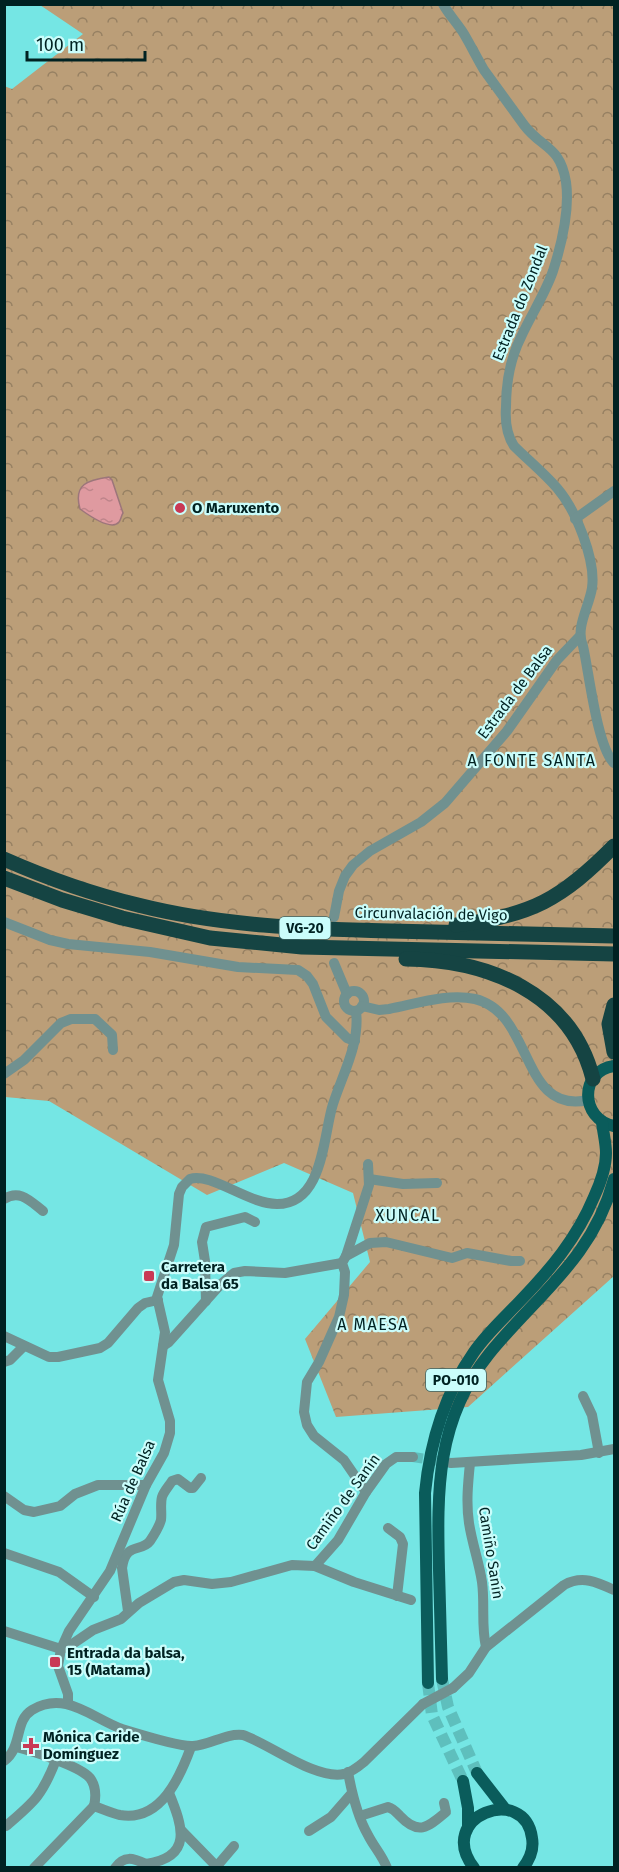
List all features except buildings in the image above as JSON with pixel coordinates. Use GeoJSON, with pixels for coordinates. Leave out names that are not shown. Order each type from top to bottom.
{"type":"FeatureCollection","features":[{"type":"Feature","properties":{"kind":"highway"},"geometry":{"type":"LineString","coordinates":[[428,932],[447,926],[512,915],[552,899],[586,875],[615,846]]}},
{"type":"Feature","properties":{"kind":"highway","name":"Circunvalación de Vigo"},"geometry":{"type":"LineString","coordinates":[[4,859],[93,892],[138,905],[190,916],[273,926],[615,936]]}},
{"type":"Feature","properties":{"kind":"highway","name":"VG-20"},"geometry":{"type":"LineString","coordinates":[[4,878],[54,897],[122,918],[210,938],[278,946],[615,954]]}},
{"type":"Feature","properties":{"kind":"highway"},"geometry":{"type":"LineString","coordinates":[[278,946],[296,952],[323,956],[414,959],[463,965],[509,979],[543,1001],[557,1014],[578,1042],[588,1061],[593,1079]]}},
{"type":"Feature","properties":{"kind":"highway"},"geometry":{"type":"LineString","coordinates":[[615,1005],[610,1016],[609,1029],[615,1053]]}},
{"type":"Feature","properties":{"kind":"main road"},"geometry":{"type":"LineString","coordinates":[[608,1124],[591,1111],[588,1100],[589,1085],[600,1071],[615,1066]]}},
{"type":"Feature","properties":{"kind":"main road","name":"PO-010"},"geometry":{"type":"LineString","coordinates":[[428,1683],[425,1493],[428,1462],[435,1431],[456,1380],[475,1350],[550,1270],[571,1242],[589,1210],[604,1168],[608,1124]]}},
{"type":"Feature","properties":{"kind":"main road","name":"PO-010"},"geometry":{"type":"LineString","coordinates":[[442,1679],[438,1492],[445,1444],[453,1418],[469,1384],[488,1355],[570,1266],[602,1214],[615,1179]]}},
{"type":"Feature","properties":{"kind":"main road"},"geometry":{"type":"LineString","coordinates":[[477,1773],[505,1809],[521,1817],[528,1825],[533,1845],[531,1856],[523,1868]]}},
{"type":"Feature","properties":{"kind":"main road"},"geometry":{"type":"LineString","coordinates":[[463,1781],[468,1808],[468,1827]]}},
{"type":"Feature","properties":{"kind":"main road"},"geometry":{"type":"LineString","coordinates":[[474,1868],[464,1849],[464,1838],[468,1827],[474,1818],[483,1812],[505,1809]]}},
{"type":"Feature","properties":{"kind":"street","name":"Estrada do Zondal"},"geometry":{"type":"LineString","coordinates":[[443,4],[463,32],[484,69],[526,128],[549,146],[562,166],[566,182],[567,203],[564,228],[553,272],[519,339],[506,386],[505,414],[508,438],[558,489],[575,519],[590,559],[592,587],[579,637]]}},
{"type":"Feature","properties":{"kind":"street"},"geometry":{"type":"LineString","coordinates":[[575,519],[615,492]]}},
{"type":"Feature","properties":{"kind":"street"},"geometry":{"type":"LineString","coordinates":[[579,637],[584,649],[603,742],[609,757],[615,763]]}},
{"type":"Feature","properties":{"kind":"street","name":"Estrada de Balsa"},"geometry":{"type":"LineString","coordinates":[[334,917],[339,891],[345,876],[353,865],[370,851],[421,822],[445,803],[507,731],[557,660],[579,637]]}},
{"type":"Feature","properties":{"kind":"street"},"geometry":{"type":"LineString","coordinates":[[4,922],[50,940],[68,944],[140,950],[237,967],[298,970],[313,984],[326,1017],[347,1038],[355,1041]]}},
{"type":"Feature","properties":{"kind":"street"},"geometry":{"type":"LineString","coordinates":[[334,963],[347,994],[353,992],[360,994],[363,1000],[359,1009],[389,1009],[460,997],[476,999],[490,1005],[510,1024],[537,1077],[547,1091],[563,1101],[588,1100]]}},
{"type":"Feature","properties":{"kind":"street","name":"Rúa de Balsa"},"geometry":{"type":"LineString","coordinates":[[61,1649],[69,1631],[105,1581],[146,1485],[164,1453],[170,1433],[170,1421],[158,1380],[165,1326],[158,1293],[174,1245],[179,1194],[186,1181],[194,1178],[212,1180],[246,1197],[279,1204],[293,1200],[306,1189],[322,1157],[332,1107],[355,1041],[359,1009]]}},
{"type":"Feature","properties":{"kind":"street"},"geometry":{"type":"LineString","coordinates":[[4,1074],[24,1060],[61,1023],[71,1019],[95,1019],[112,1035],[113,1050]]}},
{"type":"Feature","properties":{"kind":"street"},"geometry":{"type":"LineString","coordinates":[[366,1492],[344,1460],[314,1436],[304,1412],[307,1382],[319,1362],[339,1317],[344,1295],[344,1259],[369,1179],[368,1164]]}},
{"type":"Feature","properties":{"kind":"street"},"geometry":{"type":"LineString","coordinates":[[369,1179],[403,1184],[438,1183]]}},
{"type":"Feature","properties":{"kind":"street"},"geometry":{"type":"LineString","coordinates":[[4,1199],[22,1195],[43,1211]]}},
{"type":"Feature","properties":{"kind":"street"},"geometry":{"type":"LineString","coordinates":[[206,1301],[202,1242],[206,1227],[245,1217],[255,1222]]}},
{"type":"Feature","properties":{"kind":"street"},"geometry":{"type":"LineString","coordinates":[[163,1346],[234,1273],[245,1271],[285,1273],[344,1259],[370,1243],[386,1242],[452,1258],[467,1253],[520,1261]]}},
{"type":"Feature","properties":{"kind":"street"},"geometry":{"type":"LineString","coordinates":[[4,1336],[49,1357],[100,1348],[115,1336],[138,1308],[145,1303],[158,1300]]}},
{"type":"Feature","properties":{"kind":"street"},"geometry":{"type":"LineString","coordinates":[[4,1362],[10,1360],[24,1346]]}},
{"type":"Feature","properties":{"kind":"street"},"geometry":{"type":"LineString","coordinates":[[583,1396],[592,1415],[599,1453]]}},
{"type":"Feature","properties":{"kind":"street"},"geometry":{"type":"LineString","coordinates":[[451,1463],[599,1453],[615,1449]]}},
{"type":"Feature","properties":{"kind":"street","name":"Camiño de Sanín"},"geometry":{"type":"LineString","coordinates":[[411,1600],[315,1566],[338,1540],[366,1492],[391,1460],[403,1456],[413,1457]]}},
{"type":"Feature","properties":{"kind":"street","name":"Camiño Sanín"},"geometry":{"type":"LineString","coordinates":[[470,1463],[467,1496],[469,1522],[482,1579],[483,1635],[486,1647]]}},
{"type":"Feature","properties":{"kind":"street"},"geometry":{"type":"LineString","coordinates":[[118,1553],[128,1548],[143,1547],[150,1540],[161,1520],[162,1498],[172,1481],[178,1479],[192,1488],[201,1478]]}},
{"type":"Feature","properties":{"kind":"street"},"geometry":{"type":"LineString","coordinates":[[4,1496],[24,1510],[34,1512],[60,1506],[75,1494],[98,1485],[146,1485]]}},
{"type":"Feature","properties":{"kind":"street"},"geometry":{"type":"LineString","coordinates":[[388,1528],[400,1537],[403,1544],[397,1596]]}},
{"type":"Feature","properties":{"kind":"street"},"geometry":{"type":"LineString","coordinates":[[128,1611],[122,1568],[123,1561],[133,1548]]}},
{"type":"Feature","properties":{"kind":"street"},"geometry":{"type":"LineString","coordinates":[[4,1553],[59,1572],[94,1597]]}},
{"type":"Feature","properties":{"kind":"street"},"geometry":{"type":"LineString","coordinates":[[4,1631],[61,1649],[68,1647],[93,1630],[121,1619],[128,1611],[179,1580],[212,1584],[231,1582],[281,1566],[301,1564],[315,1566]]}},
{"type":"Feature","properties":{"kind":"street"},"geometry":{"type":"LineString","coordinates":[[4,1761],[12,1755],[23,1721],[29,1712],[43,1705],[68,1704],[77,1706],[120,1728],[191,1747],[234,1735],[243,1736],[318,1770],[334,1774],[348,1772],[364,1762],[423,1704],[453,1688],[469,1673],[486,1647],[567,1583],[584,1579],[615,1590]]}},
{"type":"Feature","properties":{"kind":"street"},"geometry":{"type":"LineString","coordinates":[[61,1649],[58,1666],[68,1694],[68,1704]]}},
{"type":"Feature","properties":{"kind":"street"},"geometry":{"type":"LineString","coordinates":[[16,1747],[56,1760],[86,1774],[93,1781],[94,1806],[34,1868]]}},
{"type":"Feature","properties":{"kind":"street"},"geometry":{"type":"LineString","coordinates":[[94,1806],[130,1816],[145,1812],[169,1793],[191,1747]]}},
{"type":"Feature","properties":{"kind":"street"},"geometry":{"type":"LineString","coordinates":[[6,1826],[41,1795],[56,1760]]}},
{"type":"Feature","properties":{"kind":"street"},"geometry":{"type":"LineString","coordinates":[[348,1772],[360,1816],[387,1868]]}},
{"type":"Feature","properties":{"kind":"street"},"geometry":{"type":"LineString","coordinates":[[115,1868],[123,1860],[132,1858],[145,1866],[174,1855],[178,1850],[181,1830],[169,1793]]}},
{"type":"Feature","properties":{"kind":"street"},"geometry":{"type":"LineString","coordinates":[[309,1831],[331,1817],[352,1793]]}},
{"type":"Feature","properties":{"kind":"street"},"geometry":{"type":"LineString","coordinates":[[360,1816],[388,1808],[393,1809],[417,1828],[424,1828],[446,1812],[444,1803]]}},
{"type":"Feature","properties":{"kind":"street"},"geometry":{"type":"LineString","coordinates":[[181,1830],[218,1867],[234,1846]]}},
{"type":"Feature","properties":{"kind":"green space"},"geometry":{"type":"Polygon","coordinates":[[[40,5],[614,5],[614,1276],[468,1407],[336,1417],[305,1339],[370,1262],[353,1193],[284,1163],[207,1195],[49,1101],[5,1097],[4,86],[12,89],[83,34],[40,5]]]}},
{"type":"Feature","properties":{"kind":"water"},"geometry":{"type":"Polygon","coordinates":[[[109,477],[123,513],[120,521],[115,525],[105,524],[88,515],[80,509],[78,501],[84,485],[109,477]]]}},
{"type":"Feature","properties":{"kind":"tunnel"},"geometry":{"type":"LineString","coordinates":[[413,1457],[451,1463]]}},
{"type":"Feature","properties":{"kind":"tunnel"},"geometry":{"type":"LineString","coordinates":[[442,1679],[448,1707],[477,1773]]}},
{"type":"Feature","properties":{"kind":"tunnel"},"geometry":{"type":"LineString","coordinates":[[428,1683],[432,1715],[463,1781]]}},
{"type":"Feature","properties":{"kind":"place","name":"O Maruxento"},"geometry":{"type":"Point","coordinates":[180,508]}},
{"type":"Feature","properties":{"kind":"place","name":"Carretera da Balsa 65"},"geometry":{"type":"Point","coordinates":[149,1276]}},
{"type":"Feature","properties":{"kind":"place","name":"Entrada da balsa, 15 (Matama)"},"geometry":{"type":"Point","coordinates":[55,1662]}},
{"type":"Feature","properties":{"kind":"place","name":"Mónica Caride Domínguez"},"geometry":{"type":"Point","coordinates":[31,1746]}},
{"type":"Feature","properties":{"kind":"district","name":"A FONTE SANTA"},"geometry":{"type":"Point","coordinates":[532,760]}},
{"type":"Feature","properties":{"kind":"district","name":"XUNCAL"},"geometry":{"type":"Point","coordinates":[408,1215]}},
{"type":"Feature","properties":{"kind":"district","name":"A MAESA"},"geometry":{"type":"Point","coordinates":[373,1324]}}]}
